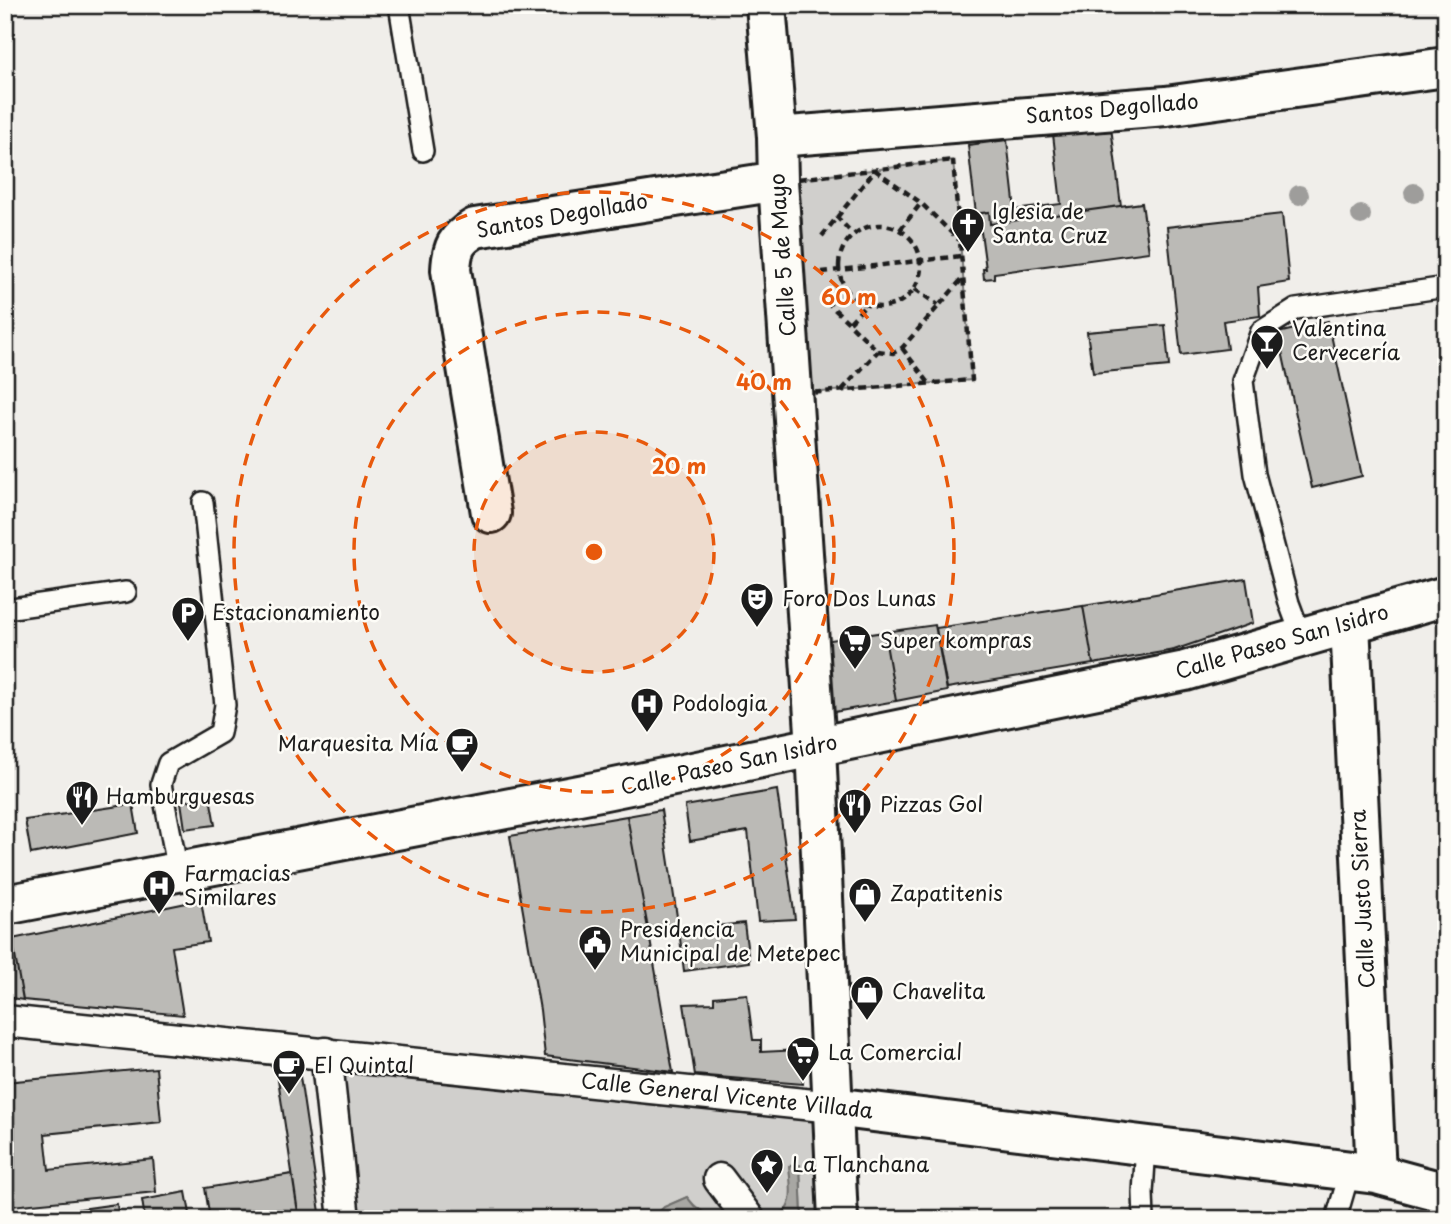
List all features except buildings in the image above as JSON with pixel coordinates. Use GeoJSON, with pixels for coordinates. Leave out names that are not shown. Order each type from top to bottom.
{"type":"FeatureCollection","features":[{"type":"Feature","properties":{"kind":"street","name":"Calle 5 de Mayo"},"geometry":{"type":"LineString","coordinates":[[766,5],[777,137],[816,747],[838,1219]]}},
{"type":"Feature","properties":{"kind":"street","name":"Santos Degollado"},"geometry":{"type":"LineString","coordinates":[[777,137],[1166,106],[1446,67]]}},
{"type":"Feature","properties":{"kind":"street","name":"Santos Degollado"},"geometry":{"type":"LineString","coordinates":[[491,513],[451,270],[452,254],[461,236],[475,228],[778,181]]}},
{"type":"Feature","properties":{"kind":"street","name":"Calle Paseo San Isidro"},"geometry":{"type":"LineString","coordinates":[[5,905],[592,793],[1185,671],[1446,596]]}},
{"type":"Feature","properties":{"kind":"street","name":"Calle Justo Sierra"},"geometry":{"type":"LineString","coordinates":[[1350,623],[1363,1173]]}},
{"type":"Feature","properties":{"kind":"street","name":"Calle General Vicente Villada"},"geometry":{"type":"LineString","coordinates":[[5,1021],[832,1107],[1363,1173],[1446,1194]]}},
{"type":"Feature","properties":{"kind":"street"},"geometry":{"type":"LineString","coordinates":[[326,1053],[344,1219]]}},
{"type":"Feature","properties":{"kind":"street"},"geometry":{"type":"LineString","coordinates":[[719,1179],[749,1219]]}},
{"type":"Feature","properties":{"kind":"lane"},"geometry":{"type":"LineString","coordinates":[[398,5],[423,151]]}},
{"type":"Feature","properties":{"kind":"lane"},"geometry":{"type":"LineString","coordinates":[[1302,638],[1289,603],[1255,474],[1243,381],[1261,331],[1296,309],[1446,287]]}},
{"type":"Feature","properties":{"kind":"lane"},"geometry":{"type":"LineString","coordinates":[[178,871],[161,784],[168,763],[220,733],[225,705],[204,502]]}},
{"type":"Feature","properties":{"kind":"lane"},"geometry":{"type":"LineString","coordinates":[[5,609],[126,592]]}},
{"type":"Feature","properties":{"kind":"lane"},"geometry":{"type":"LineString","coordinates":[[1144,1219],[1146,1145]]}},
{"type":"Feature","properties":{"kind":"lane"},"geometry":{"type":"LineString","coordinates":[[1336,1219],[1363,1173]]}},
{"type":"Feature","properties":{"kind":"path"},"geometry":{"type":"LineString","coordinates":[[953,160],[972,380],[809,393],[798,180],[875,170],[953,160]]}},
{"type":"Feature","properties":{"kind":"path"},"geometry":{"type":"LineString","coordinates":[[875,170],[921,203],[960,240]]}},
{"type":"Feature","properties":{"kind":"path"},"geometry":{"type":"LineString","coordinates":[[816,244],[875,170]]}},
{"type":"Feature","properties":{"kind":"path"},"geometry":{"type":"LineString","coordinates":[[900,230],[921,203]]}},
{"type":"Feature","properties":{"kind":"path"},"geometry":{"type":"LineString","coordinates":[[836,216],[852,233]]}},
{"type":"Feature","properties":{"kind":"path"},"geometry":{"type":"LineString","coordinates":[[878,225],[900,230],[915,243],[921,261],[922,271],[915,289],[897,304],[883,308],[858,302],[848,292],[839,270],[840,256],[852,233],[878,225]]}},
{"type":"Feature","properties":{"kind":"path"},"geometry":{"type":"LineString","coordinates":[[803,263],[810,253]]}},
{"type":"Feature","properties":{"kind":"path"},"geometry":{"type":"LineString","coordinates":[[803,274],[961,256]]}},
{"type":"Feature","properties":{"kind":"path"},"geometry":{"type":"LineString","coordinates":[[822,297],[878,351],[893,353],[902,348],[963,277]]}},
{"type":"Feature","properties":{"kind":"path"},"geometry":{"type":"LineString","coordinates":[[804,281],[813,289]]}},
{"type":"Feature","properties":{"kind":"path"},"geometry":{"type":"LineString","coordinates":[[915,289],[938,305]]}},
{"type":"Feature","properties":{"kind":"path"},"geometry":{"type":"LineString","coordinates":[[850,322],[866,304]]}},
{"type":"Feature","properties":{"kind":"path"},"geometry":{"type":"LineString","coordinates":[[902,348],[929,383]]}},
{"type":"Feature","properties":{"kind":"path"},"geometry":{"type":"LineString","coordinates":[[842,390],[878,351]]}},
{"type":"Feature","properties":{"kind":"shaded area"},"geometry":{"type":"Polygon","coordinates":[[[953,160],[972,380],[809,393],[798,179],[953,160]]]}},
{"type":"Feature","properties":{"kind":"shaded area"},"geometry":{"type":"Polygon","coordinates":[[[332,1061],[814,1095],[822,1219],[802,1219],[800,1166],[790,1204],[780,1214],[772,1216],[718,1218],[702,1212],[687,1197],[664,1207],[652,1219],[351,1219],[332,1061]]]}},
{"type":"Feature","properties":{"kind":"shaded area"},"geometry":{"type":"Polygon","coordinates":[[[800,1165],[802,1219],[747,1219],[772,1218],[787,1209],[791,1196],[789,1166],[800,1165]]]}},
{"type":"Feature","properties":{"kind":"shaded area"},"geometry":{"type":"Polygon","coordinates":[[[687,1197],[695,1207],[715,1219],[652,1219],[664,1207],[687,1197]]]}},
{"type":"Feature","properties":{"kind":"place","name":"Iglesia de Santa Cruz"},"geometry":{"type":"Point","coordinates":[968,254]}},
{"type":"Feature","properties":{"kind":"place","name":"Valentina Cervecería"},"geometry":{"type":"Point","coordinates":[1267,371]}},
{"type":"Feature","properties":{"kind":"place","name":"Foro Dos Lunas"},"geometry":{"type":"Point","coordinates":[757,629]}},
{"type":"Feature","properties":{"kind":"place","name":"Estacionamiento"},"geometry":{"type":"Point","coordinates":[188,643]}},
{"type":"Feature","properties":{"kind":"place","name":"Super kompras"},"geometry":{"type":"Point","coordinates":[855,671]}},
{"type":"Feature","properties":{"kind":"place","name":"Podologia"},"geometry":{"type":"Point","coordinates":[647,734]}},
{"type":"Feature","properties":{"kind":"place","name":"Marquesita Mía"},"geometry":{"type":"Point","coordinates":[462,774]}},
{"type":"Feature","properties":{"kind":"place","name":"Hamburguesas"},"geometry":{"type":"Point","coordinates":[82,827]}},
{"type":"Feature","properties":{"kind":"place","name":"Pizzas Gol"},"geometry":{"type":"Point","coordinates":[855,835]}},
{"type":"Feature","properties":{"kind":"place","name":"Farmacias Similares"},"geometry":{"type":"Point","coordinates":[159,916]}},
{"type":"Feature","properties":{"kind":"place","name":"Zapatitenis"},"geometry":{"type":"Point","coordinates":[865,924]}},
{"type":"Feature","properties":{"kind":"place","name":"Presidencia Municipal de Metepec"},"geometry":{"type":"Point","coordinates":[595,972]}},
{"type":"Feature","properties":{"kind":"place","name":"Chavelita"},"geometry":{"type":"Point","coordinates":[867,1022]}},
{"type":"Feature","properties":{"kind":"place","name":"La Comercial"},"geometry":{"type":"Point","coordinates":[803,1083]}},
{"type":"Feature","properties":{"kind":"place","name":"El Quintal"},"geometry":{"type":"Point","coordinates":[289,1096]}},
{"type":"Feature","properties":{"kind":"place","name":"La Tlanchana"},"geometry":{"type":"Point","coordinates":[767,1195]}}]}
